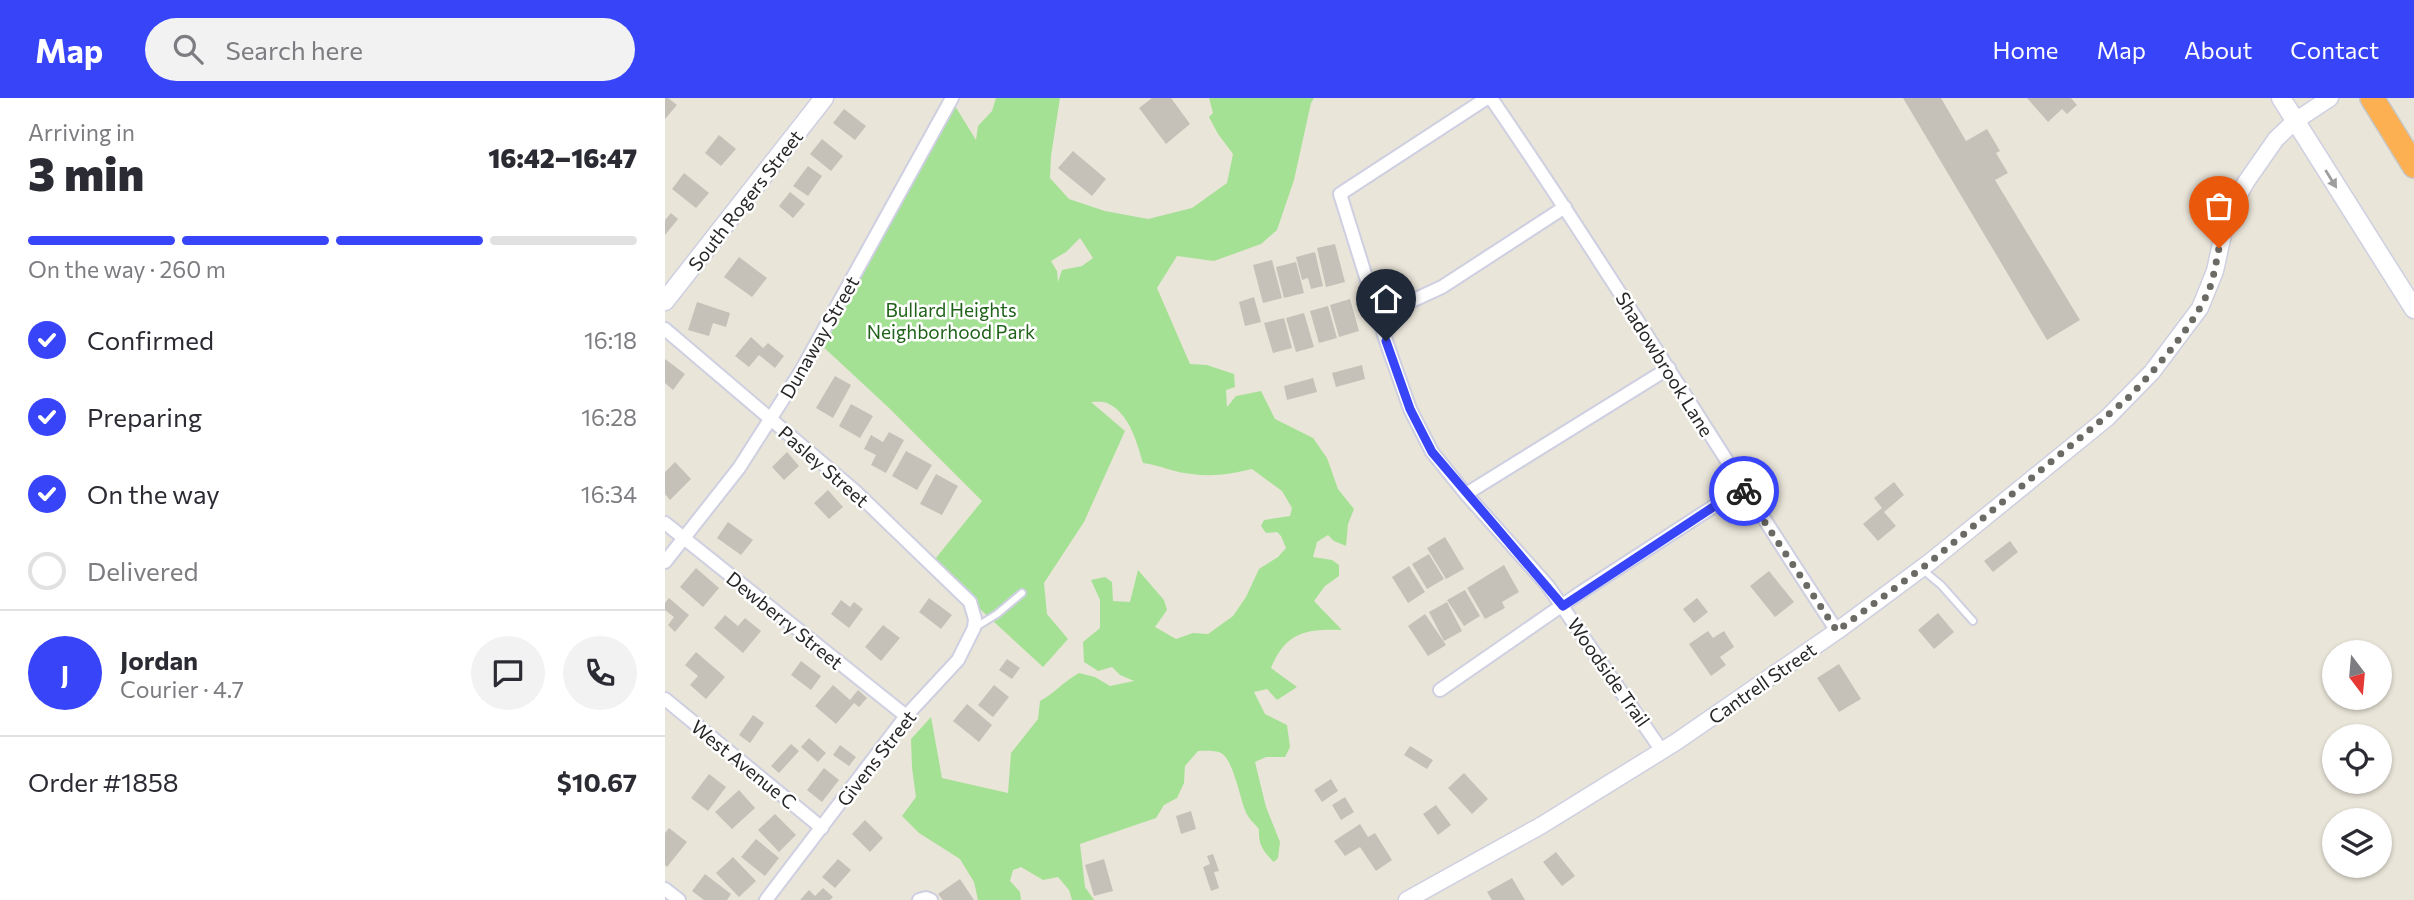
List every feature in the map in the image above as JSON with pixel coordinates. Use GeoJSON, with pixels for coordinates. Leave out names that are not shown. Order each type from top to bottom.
{"type":"FeatureCollection","features":[{"type":"Feature","properties":{"kind":"highway"},"geometry":{"type":"LineString","coordinates":[[2372,98],[2414,166]]}},
{"type":"Feature","properties":{"kind":"main road","name":"South Rogers Street"},"geometry":{"type":"LineString","coordinates":[[665,301],[824,98]]}},
{"type":"Feature","properties":{"kind":"main road"},"geometry":{"type":"LineString","coordinates":[[2281,98],[2414,309]]}},
{"type":"Feature","properties":{"kind":"street","name":"Dunaway Street"},"geometry":{"type":"LineString","coordinates":[[665,562],[739,468],[801,371],[952,98]]}},
{"type":"Feature","properties":{"kind":"street","name":"Woodside Trail"},"geometry":{"type":"LineString","coordinates":[[1489,98],[1340,194],[1410,409],[1432,452],[1548,586],[1662,751]]}},
{"type":"Feature","properties":{"kind":"street","name":"Shadowbrook Lane"},"geometry":{"type":"LineString","coordinates":[[1489,98],[1565,207],[1669,368],[1742,488],[1837,631]]}},
{"type":"Feature","properties":{"kind":"street","name":"Cantrell Street"},"geometry":{"type":"LineString","coordinates":[[1407,900],[1542,825],[1662,751],[1837,631],[1922,568],[2107,418],[2153,372],[2200,308],[2215,271],[2227,216],[2246,182],[2276,139],[2295,121],[2330,98]]}},
{"type":"Feature","properties":{"kind":"street"},"geometry":{"type":"LineString","coordinates":[[1379,316],[1443,287],[1565,207]]}},
{"type":"Feature","properties":{"kind":"street","name":"Pasley Street"},"geometry":{"type":"LineString","coordinates":[[665,328],[855,491],[970,602],[974,612]]}},
{"type":"Feature","properties":{"kind":"street"},"geometry":{"type":"LineString","coordinates":[[1466,494],[1669,368]]}},
{"type":"Feature","properties":{"kind":"street"},"geometry":{"type":"LineString","coordinates":[[1440,690],[1742,488]]}},
{"type":"Feature","properties":{"kind":"street","name":"Dewberry Street"},"geometry":{"type":"LineString","coordinates":[[665,523],[906,716]]}},
{"type":"Feature","properties":{"kind":"street","name":"Givens Street"},"geometry":{"type":"LineString","coordinates":[[766,900],[906,716],[958,660],[974,628],[974,612]]}},
{"type":"Feature","properties":{"kind":"street","name":"West Avenue C"},"geometry":{"type":"LineString","coordinates":[[665,699],[822,828]]}},
{"type":"Feature","properties":{"kind":"street"},"geometry":{"type":"LineString","coordinates":[[665,889],[679,900]]}},
{"type":"Feature","properties":{"kind":"street"},"geometry":{"type":"LineString","coordinates":[[919,900],[930,900]]}},
{"type":"Feature","properties":{"kind":"lane"},"geometry":{"type":"LineString","coordinates":[[1922,568],[1973,621]]}},
{"type":"Feature","properties":{"kind":"lane"},"geometry":{"type":"LineString","coordinates":[[974,628],[997,614],[1022,593]]}},
{"type":"Feature","properties":{"kind":"green space","name":"Bullard Heights Neighborhood Park"},"geometry":{"type":"Polygon","coordinates":[[[996,98],[1060,98],[1050,178],[1069,199],[1105,211],[1148,219],[1192,208],[1227,183],[1233,154],[1209,117],[1213,113],[1209,98],[1314,98],[1294,180],[1277,230],[1261,244],[1214,261],[1177,256],[1157,288],[1190,364],[1207,365],[1234,374],[1235,387],[1226,390],[1227,407],[1236,396],[1261,391],[1275,419],[1313,438],[1327,458],[1338,489],[1354,509],[1348,524],[1346,546],[1328,535],[1317,542],[1313,557],[1332,560],[1339,565],[1339,576],[1325,586],[1314,601],[1342,630],[1318,630],[1291,640],[1283,647],[1271,668],[1297,687],[1277,700],[1267,689],[1254,692],[1265,714],[1287,725],[1290,747],[1285,757],[1266,757],[1255,762],[1266,807],[1280,842],[1278,858],[1274,862],[1262,847],[1259,829],[1246,813],[1229,763],[1221,753],[1212,751],[1198,751],[1185,766],[1184,783],[1177,798],[1164,805],[1156,818],[1080,844],[1085,887],[1094,900],[1072,900],[1069,890],[1058,877],[1043,880],[1021,867],[1013,870],[1010,881],[1020,892],[1021,900],[978,900],[974,882],[960,859],[919,833],[902,816],[916,797],[911,739],[931,717],[942,778],[1008,793],[1011,753],[1038,719],[1040,701],[1079,673],[1095,677],[1110,686],[1134,681],[1120,675],[1112,667],[1098,671],[1084,662],[1083,642],[1100,628],[1100,600],[1091,580],[1105,577],[1112,582],[1113,601],[1130,602],[1138,570],[1164,600],[1167,610],[1155,627],[1176,639],[1193,633],[1208,634],[1233,616],[1246,597],[1259,569],[1278,557],[1286,548],[1277,532],[1266,533],[1261,526],[1264,520],[1290,516],[1292,508],[1282,491],[1252,469],[1200,475],[1143,463],[1132,430],[1122,415],[1107,403],[1091,402],[1125,431],[1084,522],[1044,583],[1047,614],[1068,639],[1043,667],[931,564],[982,501],[818,342],[952,101],[976,140],[978,126],[992,111],[996,98]],[[1080,238],[1066,252],[1051,261],[1057,271],[1058,282],[1062,270],[1082,266],[1093,258],[1080,238]]]}},
{"type":"Feature","properties":{"kind":"building"},"geometry":{"type":"Polygon","coordinates":[[[665,98],[677,105],[665,119],[665,98]]]}},
{"type":"Feature","properties":{"kind":"building"},"geometry":{"type":"Polygon","coordinates":[[[1152,98],[1171,98],[1190,124],[1166,144],[1139,108],[1152,98]]]}},
{"type":"Feature","properties":{"kind":"building"},"geometry":{"type":"Polygon","coordinates":[[[1903,98],[1941,98],[1966,141],[1987,129],[2000,151],[1996,153],[2008,173],[1995,180],[2080,320],[2047,340],[1903,98]]]}},
{"type":"Feature","properties":{"kind":"building"},"geometry":{"type":"Polygon","coordinates":[[[2027,98],[2071,98],[2077,105],[2067,114],[2062,109],[2048,122],[2027,98]]]}},
{"type":"Feature","properties":{"kind":"building"},"geometry":{"type":"Polygon","coordinates":[[[844,109],[866,126],[855,140],[833,123],[844,109]]]}},
{"type":"Feature","properties":{"kind":"building"},"geometry":{"type":"Polygon","coordinates":[[[719,135],[736,149],[721,166],[705,153],[719,135]]]}},
{"type":"Feature","properties":{"kind":"building"},"geometry":{"type":"Polygon","coordinates":[[[822,139],[843,156],[831,171],[810,154],[822,139]]]}},
{"type":"Feature","properties":{"kind":"building"},"geometry":{"type":"Polygon","coordinates":[[[1073,151],[1106,179],[1092,196],[1058,168],[1073,151]]]}},
{"type":"Feature","properties":{"kind":"building"},"geometry":{"type":"Polygon","coordinates":[[[808,166],[822,176],[808,196],[793,186],[808,166]]]}},
{"type":"Feature","properties":{"kind":"building"},"geometry":{"type":"Polygon","coordinates":[[[684,173],[709,193],[696,208],[672,189],[684,173]]]}},
{"type":"Feature","properties":{"kind":"building"},"geometry":{"type":"Polygon","coordinates":[[[790,192],[805,204],[793,218],[779,206],[790,192]]]}},
{"type":"Feature","properties":{"kind":"building"},"geometry":{"type":"Polygon","coordinates":[[[671,213],[678,219],[665,235],[665,220],[671,213]]]}},
{"type":"Feature","properties":{"kind":"building"},"geometry":{"type":"Polygon","coordinates":[[[1335,244],[1345,282],[1326,287],[1317,248],[1335,244]]]}},
{"type":"Feature","properties":{"kind":"building"},"geometry":{"type":"Polygon","coordinates":[[[1315,252],[1323,286],[1311,289],[1308,278],[1302,280],[1296,257],[1315,252]]]}},
{"type":"Feature","properties":{"kind":"building"},"geometry":{"type":"Polygon","coordinates":[[[739,257],[767,278],[752,297],[724,277],[739,257]]]}},
{"type":"Feature","properties":{"kind":"building"},"geometry":{"type":"Polygon","coordinates":[[[1272,260],[1282,298],[1263,303],[1253,265],[1272,260]]]}},
{"type":"Feature","properties":{"kind":"building"},"geometry":{"type":"Polygon","coordinates":[[[1296,262],[1304,293],[1284,298],[1276,267],[1296,262]]]}},
{"type":"Feature","properties":{"kind":"building"},"geometry":{"type":"Polygon","coordinates":[[[1254,297],[1261,322],[1245,326],[1239,302],[1254,297]]]}},
{"type":"Feature","properties":{"kind":"building"},"geometry":{"type":"Polygon","coordinates":[[[1350,299],[1359,331],[1339,337],[1330,305],[1350,299]]]}},
{"type":"Feature","properties":{"kind":"building"},"geometry":{"type":"Polygon","coordinates":[[[697,302],[730,313],[726,327],[713,323],[709,336],[688,330],[697,302]]]}},
{"type":"Feature","properties":{"kind":"building"},"geometry":{"type":"Polygon","coordinates":[[[1328,306],[1337,338],[1319,343],[1310,311],[1328,306]]]}},
{"type":"Feature","properties":{"kind":"building"},"geometry":{"type":"Polygon","coordinates":[[[1304,313],[1314,347],[1296,352],[1286,318],[1304,313]]]}},
{"type":"Feature","properties":{"kind":"building"},"geometry":{"type":"Polygon","coordinates":[[[1284,318],[1292,348],[1273,353],[1264,323],[1284,318]]]}},
{"type":"Feature","properties":{"kind":"building"},"geometry":{"type":"Polygon","coordinates":[[[751,337],[763,348],[768,343],[784,356],[775,368],[759,355],[749,367],[735,356],[751,337]]]}},
{"type":"Feature","properties":{"kind":"building"},"geometry":{"type":"Polygon","coordinates":[[[665,359],[685,374],[673,390],[665,383],[665,359]]]}},
{"type":"Feature","properties":{"kind":"building"},"geometry":{"type":"Polygon","coordinates":[[[1362,365],[1365,379],[1336,387],[1332,373],[1362,365]]]}},
{"type":"Feature","properties":{"kind":"building"},"geometry":{"type":"Polygon","coordinates":[[[835,376],[851,385],[833,418],[816,408],[835,376]]]}},
{"type":"Feature","properties":{"kind":"building"},"geometry":{"type":"Polygon","coordinates":[[[1313,378],[1317,392],[1287,400],[1284,386],[1313,378]]]}},
{"type":"Feature","properties":{"kind":"building"},"geometry":{"type":"Polygon","coordinates":[[[851,404],[873,416],[860,438],[839,426],[851,404]]]}},
{"type":"Feature","properties":{"kind":"building"},"geometry":{"type":"Polygon","coordinates":[[[889,432],[904,440],[886,473],[871,465],[876,455],[864,449],[871,435],[883,442],[889,432]]]}},
{"type":"Feature","properties":{"kind":"building"},"geometry":{"type":"Polygon","coordinates":[[[906,451],[932,465],[917,490],[892,476],[906,451]]]}},
{"type":"Feature","properties":{"kind":"building"},"geometry":{"type":"Polygon","coordinates":[[[787,452],[799,466],[784,480],[772,467],[787,452]]]}},
{"type":"Feature","properties":{"kind":"building"},"geometry":{"type":"Polygon","coordinates":[[[675,462],[691,479],[670,500],[665,494],[665,472],[675,462]]]}},
{"type":"Feature","properties":{"kind":"building"},"geometry":{"type":"Polygon","coordinates":[[[936,474],[958,486],[942,515],[920,504],[936,474]]]}},
{"type":"Feature","properties":{"kind":"building"},"geometry":{"type":"Polygon","coordinates":[[[1894,482],[1904,495],[1884,512],[1896,526],[1878,541],[1863,524],[1882,508],[1874,498],[1894,482]]]}},
{"type":"Feature","properties":{"kind":"building"},"geometry":{"type":"Polygon","coordinates":[[[828,490],[843,507],[829,519],[814,503],[828,490]]]}},
{"type":"Feature","properties":{"kind":"building"},"geometry":{"type":"Polygon","coordinates":[[[728,522],[753,540],[741,555],[717,538],[728,522]]]}},
{"type":"Feature","properties":{"kind":"building"},"geometry":{"type":"Polygon","coordinates":[[[1445,537],[1464,569],[1446,579],[1427,548],[1445,537]]]}},
{"type":"Feature","properties":{"kind":"building"},"geometry":{"type":"Polygon","coordinates":[[[2010,541],[2018,552],[1993,572],[1984,561],[2010,541]]]}},
{"type":"Feature","properties":{"kind":"building"},"geometry":{"type":"Polygon","coordinates":[[[1429,554],[1444,579],[1427,589],[1412,564],[1429,554]]]}},
{"type":"Feature","properties":{"kind":"building"},"geometry":{"type":"Polygon","coordinates":[[[1504,565],[1519,592],[1502,602],[1505,608],[1485,619],[1467,588],[1504,565]]]}},
{"type":"Feature","properties":{"kind":"building"},"geometry":{"type":"Polygon","coordinates":[[[1409,566],[1425,592],[1408,603],[1392,577],[1409,566]]]}},
{"type":"Feature","properties":{"kind":"building"},"geometry":{"type":"Polygon","coordinates":[[[696,568],[719,588],[703,607],[680,587],[696,568]]]}},
{"type":"Feature","properties":{"kind":"building"},"geometry":{"type":"Polygon","coordinates":[[[1769,571],[1794,602],[1775,617],[1750,586],[1769,571]]]}},
{"type":"Feature","properties":{"kind":"building"},"geometry":{"type":"Polygon","coordinates":[[[1465,590],[1480,616],[1464,626],[1447,600],[1465,590]]]}},
{"type":"Feature","properties":{"kind":"building"},"geometry":{"type":"Polygon","coordinates":[[[669,598],[689,615],[675,632],[668,625],[674,617],[665,610],[665,603],[669,598]]]}},
{"type":"Feature","properties":{"kind":"building"},"geometry":{"type":"Polygon","coordinates":[[[929,598],[952,615],[941,629],[919,612],[929,598]]]}},
{"type":"Feature","properties":{"kind":"building"},"geometry":{"type":"Polygon","coordinates":[[[1697,598],[1708,612],[1694,623],[1683,609],[1697,598]]]}},
{"type":"Feature","properties":{"kind":"building"},"geometry":{"type":"Polygon","coordinates":[[[841,600],[850,607],[854,602],[863,609],[849,628],[831,614],[841,600]]]}},
{"type":"Feature","properties":{"kind":"building"},"geometry":{"type":"Polygon","coordinates":[[[1447,602],[1462,631],[1444,641],[1429,612],[1447,602]]]}},
{"type":"Feature","properties":{"kind":"building"},"geometry":{"type":"Polygon","coordinates":[[[1938,613],[1954,632],[1934,649],[1918,630],[1938,613]]]}},
{"type":"Feature","properties":{"kind":"building"},"geometry":{"type":"Polygon","coordinates":[[[1425,614],[1446,645],[1428,656],[1408,626],[1425,614]]]}},
{"type":"Feature","properties":{"kind":"building"},"geometry":{"type":"Polygon","coordinates":[[[725,615],[738,626],[745,618],[761,631],[743,653],[714,628],[725,615]]]}},
{"type":"Feature","properties":{"kind":"building"},"geometry":{"type":"Polygon","coordinates":[[[883,625],[900,638],[881,661],[865,647],[883,625]]]}},
{"type":"Feature","properties":{"kind":"building"},"geometry":{"type":"Polygon","coordinates":[[[1708,631],[1713,638],[1724,631],[1734,647],[1720,657],[1726,665],[1711,676],[1689,644],[1708,631]]]}},
{"type":"Feature","properties":{"kind":"building"},"geometry":{"type":"Polygon","coordinates":[[[696,652],[725,677],[706,699],[690,685],[698,676],[685,665],[696,652]]]}},
{"type":"Feature","properties":{"kind":"building"},"geometry":{"type":"Polygon","coordinates":[[[1007,659],[1020,668],[1012,679],[999,670],[1007,659]]]}},
{"type":"Feature","properties":{"kind":"building"},"geometry":{"type":"Polygon","coordinates":[[[801,661],[821,676],[811,690],[791,675],[801,661]]]}},
{"type":"Feature","properties":{"kind":"building"},"geometry":{"type":"Polygon","coordinates":[[[1839,664],[1861,699],[1839,712],[1817,678],[1839,664]]]}},
{"type":"Feature","properties":{"kind":"building"},"geometry":{"type":"Polygon","coordinates":[[[833,685],[850,700],[858,690],[867,698],[859,707],[854,703],[836,724],[815,706],[833,685]]]}},
{"type":"Feature","properties":{"kind":"building"},"geometry":{"type":"Polygon","coordinates":[[[994,685],[1009,697],[993,717],[978,705],[994,685]]]}},
{"type":"Feature","properties":{"kind":"building"},"geometry":{"type":"Polygon","coordinates":[[[967,704],[992,725],[979,742],[953,721],[967,704]]]}},
{"type":"Feature","properties":{"kind":"building"},"geometry":{"type":"Polygon","coordinates":[[[753,715],[764,723],[750,743],[739,735],[753,715]]]}},
{"type":"Feature","properties":{"kind":"building"},"geometry":{"type":"Polygon","coordinates":[[[809,738],[826,753],[818,762],[801,747],[809,738]]]}},
{"type":"Feature","properties":{"kind":"building"},"geometry":{"type":"Polygon","coordinates":[[[791,744],[799,751],[779,773],[771,766],[791,744]]]}},
{"type":"Feature","properties":{"kind":"building"},"geometry":{"type":"Polygon","coordinates":[[[840,745],[856,757],[849,766],[833,755],[840,745]]]}},
{"type":"Feature","properties":{"kind":"building"},"geometry":{"type":"Polygon","coordinates":[[[1410,746],[1433,760],[1427,769],[1404,755],[1410,746]]]}},
{"type":"Feature","properties":{"kind":"building"},"geometry":{"type":"Polygon","coordinates":[[[824,768],[839,780],[822,802],[807,790],[824,768]]]}},
{"type":"Feature","properties":{"kind":"building"},"geometry":{"type":"Polygon","coordinates":[[[1464,773],[1488,799],[1472,814],[1448,788],[1464,773]]]}},
{"type":"Feature","properties":{"kind":"building"},"geometry":{"type":"Polygon","coordinates":[[[709,774],[726,787],[708,811],[691,798],[709,774]]]}},
{"type":"Feature","properties":{"kind":"building"},"geometry":{"type":"Polygon","coordinates":[[[1331,779],[1338,791],[1322,802],[1314,790],[1331,779]]]}},
{"type":"Feature","properties":{"kind":"building"},"geometry":{"type":"Polygon","coordinates":[[[739,790],[755,808],[732,829],[715,812],[739,790]]]}},
{"type":"Feature","properties":{"kind":"building"},"geometry":{"type":"Polygon","coordinates":[[[1345,797],[1354,812],[1341,820],[1332,805],[1345,797]]]}},
{"type":"Feature","properties":{"kind":"building"},"geometry":{"type":"Polygon","coordinates":[[[1436,805],[1451,825],[1438,835],[1423,814],[1436,805]]]}},
{"type":"Feature","properties":{"kind":"building"},"geometry":{"type":"Polygon","coordinates":[[[1191,811],[1196,829],[1181,834],[1176,816],[1191,811]]]}},
{"type":"Feature","properties":{"kind":"building"},"geometry":{"type":"Polygon","coordinates":[[[775,814],[796,835],[779,852],[758,830],[775,814]]]}},
{"type":"Feature","properties":{"kind":"building"},"geometry":{"type":"Polygon","coordinates":[[[865,820],[883,838],[870,852],[852,834],[865,820]]]}},
{"type":"Feature","properties":{"kind":"building"},"geometry":{"type":"Polygon","coordinates":[[[1360,824],[1368,837],[1375,833],[1392,860],[1376,871],[1360,847],[1345,856],[1334,841],[1360,824]]]}},
{"type":"Feature","properties":{"kind":"building"},"geometry":{"type":"Polygon","coordinates":[[[669,828],[687,842],[667,867],[665,833],[669,828]]]}},
{"type":"Feature","properties":{"kind":"building"},"geometry":{"type":"Polygon","coordinates":[[[756,839],[779,858],[765,876],[741,857],[756,839]]]}},
{"type":"Feature","properties":{"kind":"building"},"geometry":{"type":"Polygon","coordinates":[[[1556,852],[1575,876],[1562,886],[1543,862],[1556,852]]]}},
{"type":"Feature","properties":{"kind":"building"},"geometry":{"type":"Polygon","coordinates":[[[1213,854],[1219,871],[1214,872],[1219,888],[1211,891],[1203,867],[1210,864],[1207,856],[1213,854]]]}},
{"type":"Feature","properties":{"kind":"building"},"geometry":{"type":"Polygon","coordinates":[[[733,857],[756,881],[739,897],[716,873],[733,857]]]}},
{"type":"Feature","properties":{"kind":"building"},"geometry":{"type":"Polygon","coordinates":[[[838,859],[851,870],[835,888],[822,877],[838,859]]]}},
{"type":"Feature","properties":{"kind":"building"},"geometry":{"type":"Polygon","coordinates":[[[1104,859],[1113,891],[1094,896],[1085,865],[1104,859]]]}},
{"type":"Feature","properties":{"kind":"building"},"geometry":{"type":"Polygon","coordinates":[[[705,874],[731,894],[727,900],[704,900],[692,891],[705,874]]]}},
{"type":"Feature","properties":{"kind":"building"},"geometry":{"type":"Polygon","coordinates":[[[1512,878],[1525,900],[1492,900],[1487,892],[1512,878]]]}},
{"type":"Feature","properties":{"kind":"building"},"geometry":{"type":"Polygon","coordinates":[[[960,879],[974,900],[943,900],[938,894],[960,879]]]}},
{"type":"Feature","properties":{"kind":"building"},"geometry":{"type":"Polygon","coordinates":[[[823,888],[833,897],[830,900],[800,900],[809,890],[815,896],[823,888]]]}},
{"type":"Feature","properties":{"kind":"way so far"},"geometry":{"type":"LineString","coordinates":[[1744,491],[1837,631],[1930,562],[2127,399],[2153,372],[2200,308],[2210,289],[2219,248]]}},
{"type":"Feature","properties":{"kind":"route"},"geometry":{"type":"LineString","coordinates":[[1386,341],[1410,409],[1432,452],[1563,606],[1742,488],[1744,491]]}}]}
